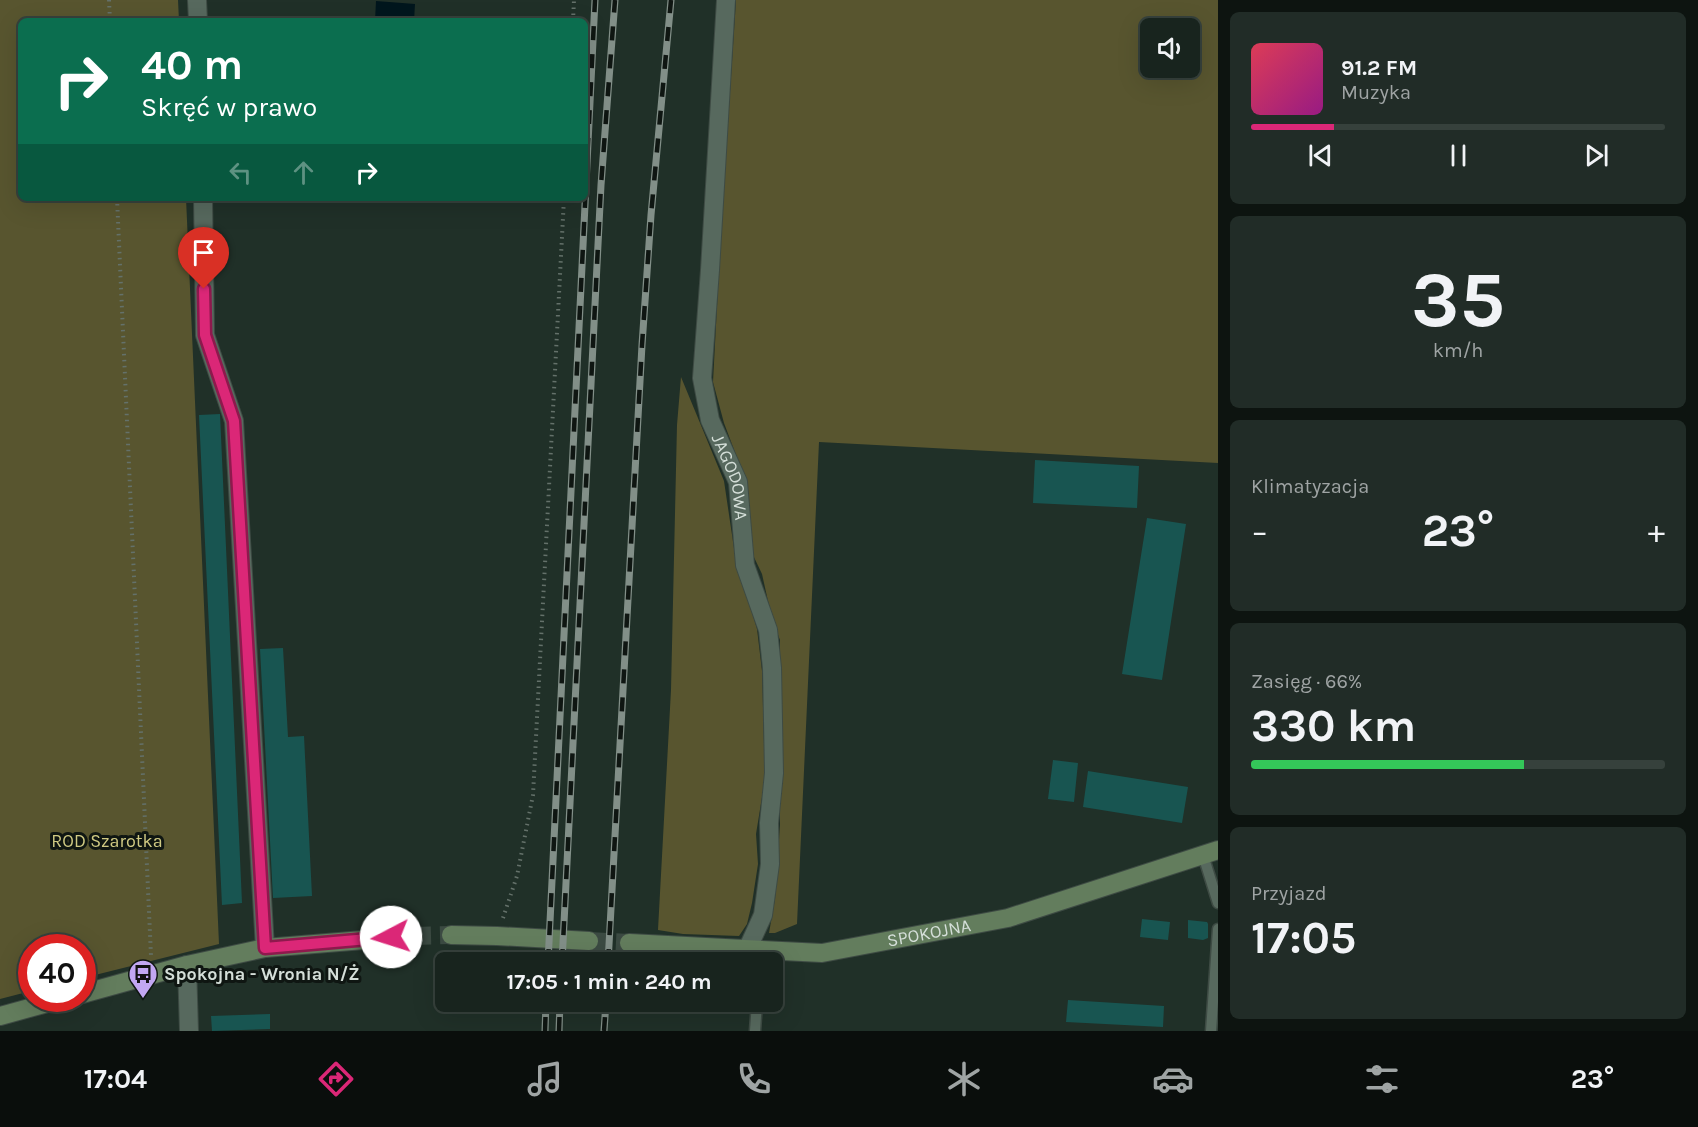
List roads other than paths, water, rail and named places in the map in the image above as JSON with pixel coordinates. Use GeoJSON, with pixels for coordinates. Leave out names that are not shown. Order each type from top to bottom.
{"type":"FeatureCollection","features":[{"type":"Feature","properties":{"kind":"street"},"geometry":{"type":"LineString","coordinates":[[197,0],[198,18]]}},
{"type":"Feature","properties":{"kind":"street","name":"JAGODOWA"},"geometry":{"type":"LineString","coordinates":[[726,0],[702,378],[710,420],[738,482],[745,565],[768,630],[772,668],[774,773],[769,823],[770,864],[756,952]]}},
{"type":"Feature","properties":{"kind":"street"},"geometry":{"type":"LineString","coordinates":[[202,201],[205,335],[234,421],[265,948]]}},
{"type":"Feature","properties":{"kind":"street","name":"SPOKOJNA"},"geometry":{"type":"LineString","coordinates":[[783,954],[822,953],[1008,918],[1210,852]]}},
{"type":"Feature","properties":{"kind":"street"},"geometry":{"type":"LineString","coordinates":[[96,990],[187,965],[265,948],[412,936]]}},
{"type":"Feature","properties":{"kind":"street"},"geometry":{"type":"LineString","coordinates":[[451,936],[589,941]]}},
{"type":"Feature","properties":{"kind":"street","name":"SPOKOJNA"},"geometry":{"type":"LineString","coordinates":[[629,944],[731,952]]}},
{"type":"Feature","properties":{"kind":"street"},"geometry":{"type":"LineString","coordinates":[[187,965],[189,1031]]}},
{"type":"Feature","properties":{"kind":"street"},"geometry":{"type":"LineString","coordinates":[[0,1016],[18,1011]]}},
{"type":"Feature","properties":{"kind":"lane"},"geometry":{"type":"LineString","coordinates":[[1210,852],[1218,903]]}},
{"type":"Feature","properties":{"kind":"lane"},"geometry":{"type":"LineString","coordinates":[[1211,1031],[1218,928]]}},
{"type":"Feature","properties":{"kind":"lane"},"geometry":{"type":"LineString","coordinates":[[755,1031],[756,1012]]}},
{"type":"Feature","properties":{"kind":"water"},"geometry":{"type":"Polygon","coordinates":[[[376,1],[415,4],[414,18],[375,18],[376,1]]]}},
{"type":"Feature","properties":{"kind":"tunnel"},"geometry":{"type":"LineString","coordinates":[[413,936],[451,935]]}},
{"type":"Feature","properties":{"kind":"tunnel"},"geometry":{"type":"LineString","coordinates":[[589,941],[629,943]]}},
{"type":"Feature","properties":{"kind":"railway"},"geometry":{"type":"LineString","coordinates":[[588,143],[595,0]]}},
{"type":"Feature","properties":{"kind":"railway"},"geometry":{"type":"LineString","coordinates":[[563,952],[601,185],[615,0]]}},
{"type":"Feature","properties":{"kind":"railway"},"geometry":{"type":"LineString","coordinates":[[609,952],[642,345],[651,215],[671,0]]}},
{"type":"Feature","properties":{"kind":"railway"},"geometry":{"type":"LineString","coordinates":[[549,952],[585,201]]}},
{"type":"Feature","properties":{"kind":"railway"},"geometry":{"type":"LineString","coordinates":[[545,1031],[546,1012]]}},
{"type":"Feature","properties":{"kind":"railway"},"geometry":{"type":"LineString","coordinates":[[559,1031],[560,1012]]}},
{"type":"Feature","properties":{"kind":"railway"},"geometry":{"type":"LineString","coordinates":[[604,1031],[605,1012]]}},
{"type":"Feature","properties":{"kind":"place","name":"Spokojna - Wronia N/Ż"},"geometry":{"type":"Point","coordinates":[143,1000]}},
{"type":"Feature","properties":{"kind":"park label","name":"ROD Szarotka"},"geometry":{"type":"Point","coordinates":[107,841]}}]}
